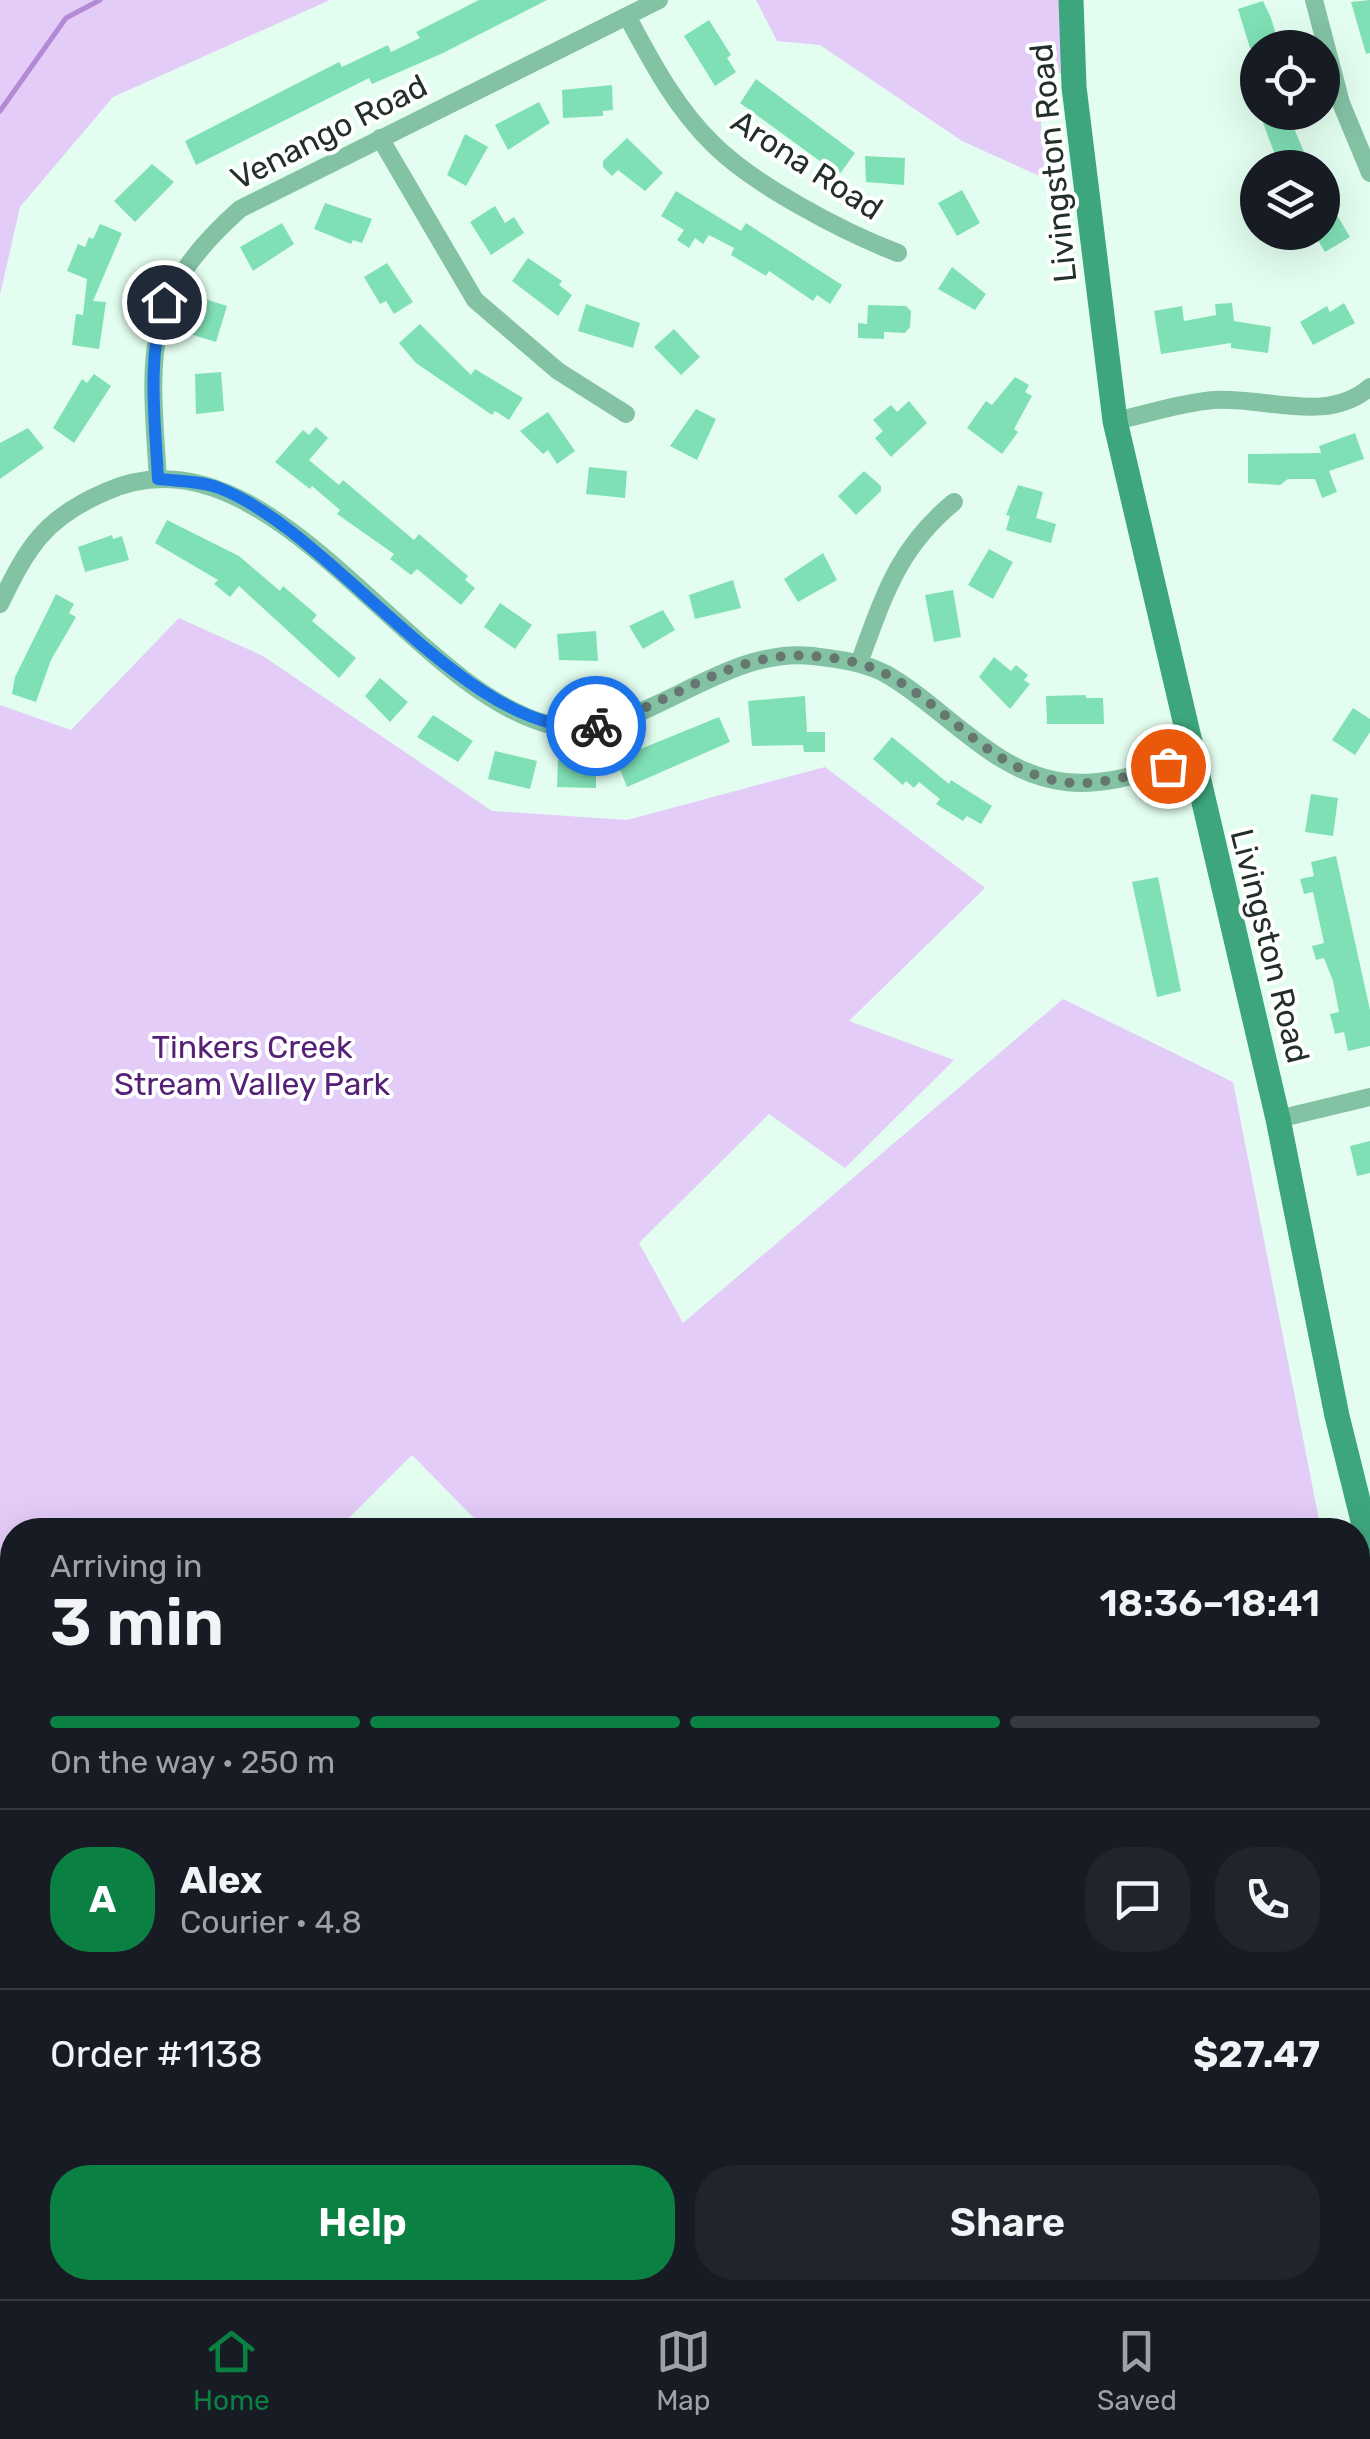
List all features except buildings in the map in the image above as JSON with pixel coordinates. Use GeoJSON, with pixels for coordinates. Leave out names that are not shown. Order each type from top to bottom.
{"type":"FeatureCollection","features":[{"type":"Feature","properties":{"kind":"main road","name":"Livingston Road"},"geometry":{"type":"LineString","coordinates":[[1070,0],[1074,87],[1115,421],[1278,1119],[1337,1416],[1362,1518]]}},
{"type":"Feature","properties":{"kind":"street","name":"Venango Road"},"geometry":{"type":"LineString","coordinates":[[158,479],[153,390],[156,330],[164,302],[186,264],[240,209],[659,0]]}},
{"type":"Feature","properties":{"kind":"street"},"geometry":{"type":"LineString","coordinates":[[1314,0],[1340,103],[1370,173]]}},
{"type":"Feature","properties":{"kind":"street","name":"Arona Road"},"geometry":{"type":"LineString","coordinates":[[627,16],[676,100],[715,146],[816,214],[898,254]]}},
{"type":"Feature","properties":{"kind":"street"},"geometry":{"type":"LineString","coordinates":[[380,138],[475,300],[558,371],[626,414]]}},
{"type":"Feature","properties":{"kind":"street"},"geometry":{"type":"LineString","coordinates":[[1115,421],[1215,400],[1325,406],[1344,402],[1370,386]]}},
{"type":"Feature","properties":{"kind":"street"},"geometry":{"type":"LineString","coordinates":[[0,604],[38,534],[64,511],[125,484],[158,479],[222,489],[262,513],[463,675],[514,709],[550,725],[592,727],[630,716],[699,680],[775,658],[807,655],[885,673],[1004,761],[1040,777],[1098,783],[1192,760]]}},
{"type":"Feature","properties":{"kind":"street"},"geometry":{"type":"LineString","coordinates":[[859,664],[896,564],[924,528],[954,502]]}},
{"type":"Feature","properties":{"kind":"street"},"geometry":{"type":"LineString","coordinates":[[1278,1119],[1370,1097]]}},
{"type":"Feature","properties":{"kind":"green space"},"geometry":{"type":"Polygon","coordinates":[[[0,0],[330,0],[113,97],[20,207],[0,295],[0,0]]]}},
{"type":"Feature","properties":{"kind":"green space"},"geometry":{"type":"Polygon","coordinates":[[[756,0],[1062,0],[1067,74],[1036,71],[1046,179],[962,141],[820,45],[777,41],[756,0]]]}},
{"type":"Feature","properties":{"kind":"green space","name":"Tinkers Creek Stream Valley Park"},"geometry":{"type":"Polygon","coordinates":[[[179,618],[263,656],[492,811],[627,820],[825,767],[985,888],[849,1021],[954,1060],[845,1168],[769,1114],[639,1243],[683,1323],[1063,999],[1233,1082],[1319,1518],[474,1518],[412,1455],[349,1518],[0,1518],[0,705],[71,730],[179,618]]]}},
{"type":"Feature","properties":{"kind":"waterway"},"geometry":{"type":"LineString","coordinates":[[0,111],[66,18],[100,0]]}},
{"type":"Feature","properties":{"kind":"way so far"},"geometry":{"type":"LineString","coordinates":[[596,726],[640,713],[699,680],[749,664],[807,655],[838,659],[885,673],[987,750],[1040,777],[1098,783],[1168,766]]}},
{"type":"Feature","properties":{"kind":"route"},"geometry":{"type":"LineString","coordinates":[[164,302],[156,330],[153,390],[158,479],[207,484],[262,513],[463,675],[528,717],[550,725],[596,726]]}}]}
